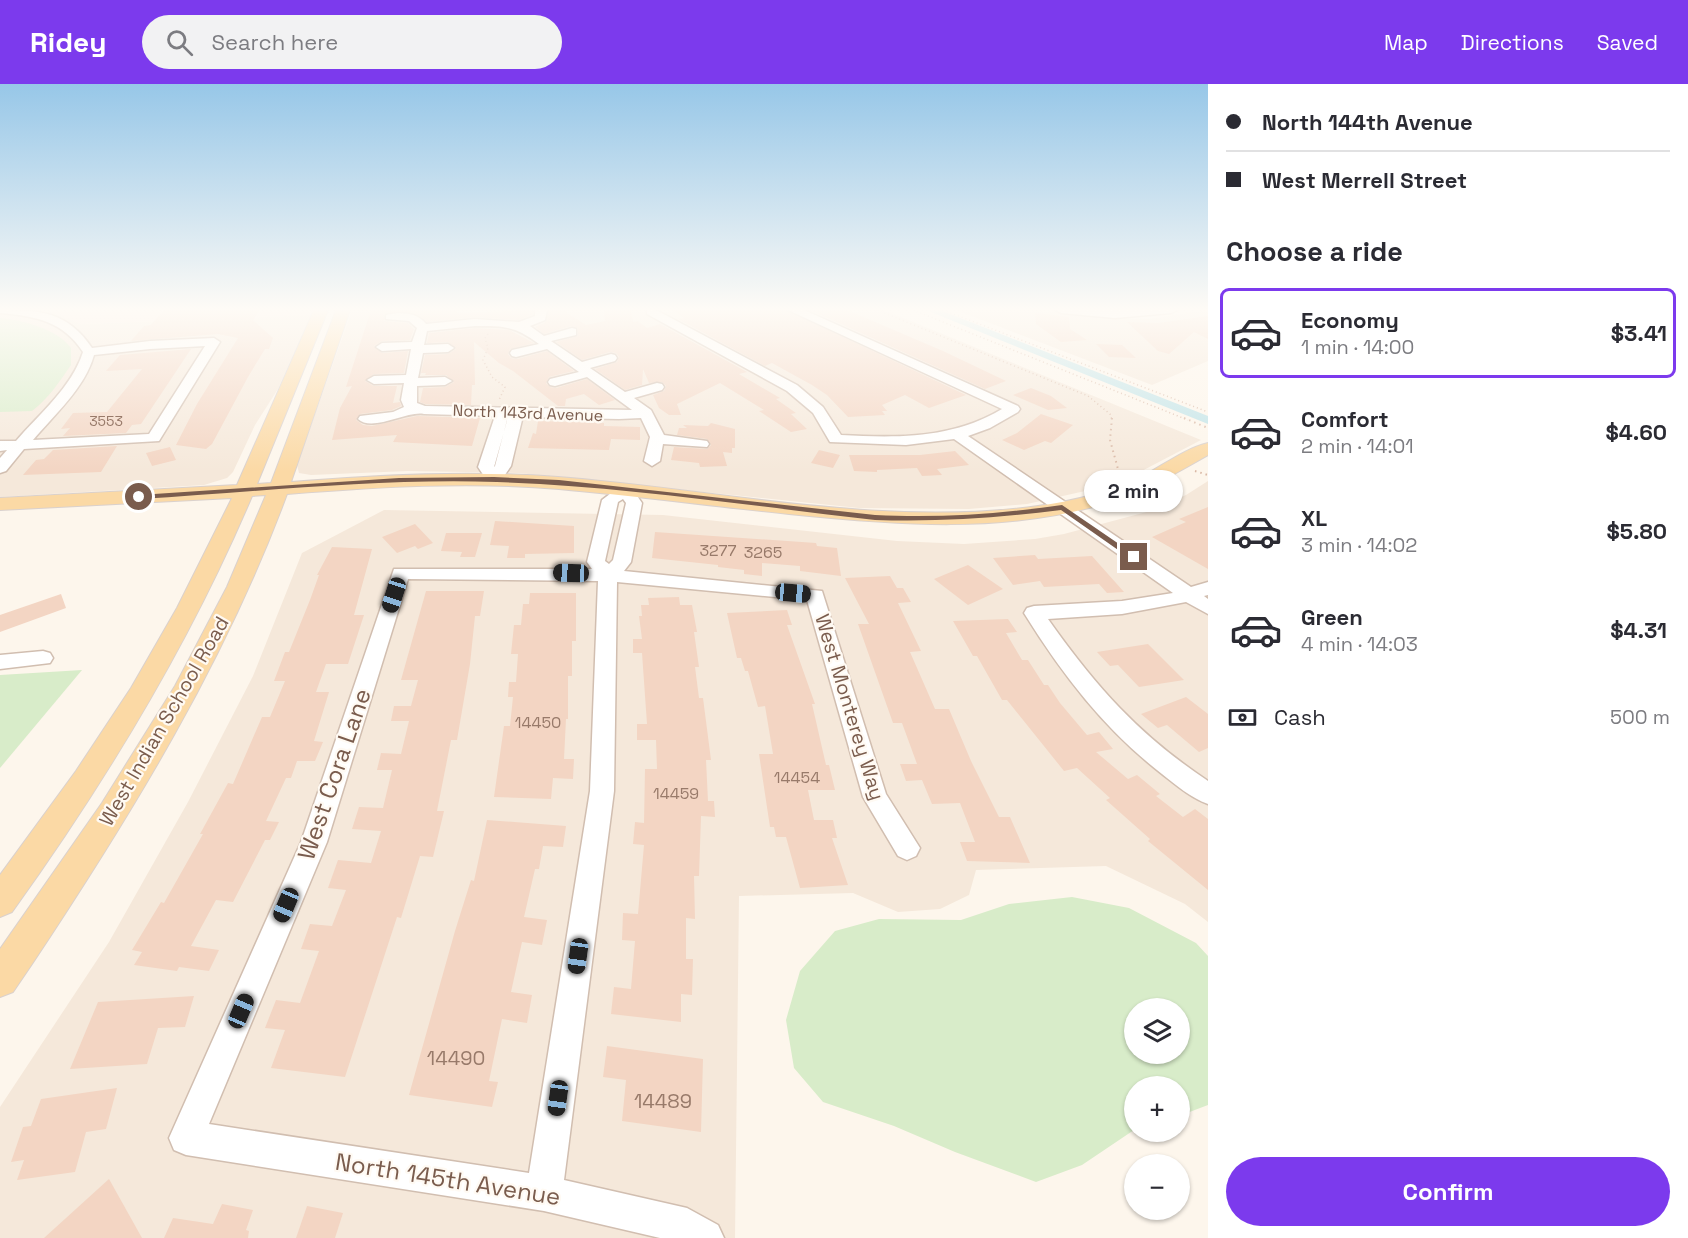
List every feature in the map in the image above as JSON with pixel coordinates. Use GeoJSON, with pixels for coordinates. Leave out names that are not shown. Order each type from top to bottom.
{"type":"FeatureCollection","features":[{"type":"Feature","properties":{"kind":"main road","name":"West Indian School Road"},"geometry":{"type":"LineString","coordinates":[[0,901],[70,801],[163,657],[212,564],[298,364]]}},
{"type":"Feature","properties":{"kind":"main road","name":"West Indian School Road"},"geometry":{"type":"LineString","coordinates":[[0,979],[80,864],[182,699],[238,589],[323,364]]}},
{"type":"Feature","properties":{"kind":"main road"},"geometry":{"type":"LineString","coordinates":[[0,504],[399,480],[494,479],[559,483],[825,513],[895,518],[985,517],[1062,508],[1092,501],[1136,486],[1208,448]]}},
{"type":"Feature","properties":{"kind":"street"},"geometry":{"type":"LineString","coordinates":[[0,468],[75,382],[86,364]]}},
{"type":"Feature","properties":{"kind":"street"},"geometry":{"type":"LineString","coordinates":[[0,446],[154,438],[200,364]]}},
{"type":"Feature","properties":{"kind":"street"},"geometry":{"type":"LineString","coordinates":[[365,419],[396,416],[413,406],[408,400],[414,364]]}},
{"type":"Feature","properties":{"kind":"street"},"geometry":{"type":"LineString","coordinates":[[575,364],[646,413],[657,439],[652,461]]}},
{"type":"Feature","properties":{"kind":"street"},"geometry":{"type":"LineString","coordinates":[[555,382],[598,364]]}},
{"type":"Feature","properties":{"kind":"street"},"geometry":{"type":"LineString","coordinates":[[749,364],[792,388],[813,404],[828,421],[836,439],[884,441],[956,434],[977,428],[1013,410],[912,364]]}},
{"type":"Feature","properties":{"kind":"street"},"geometry":{"type":"LineString","coordinates":[[374,380],[446,381]]}},
{"type":"Feature","properties":{"kind":"street"},"geometry":{"type":"LineString","coordinates":[[622,397],[657,387]]}},
{"type":"Feature","properties":{"kind":"street","name":"North 143rd Avenue"},"geometry":{"type":"LineString","coordinates":[[413,406],[575,419],[646,413]]}},
{"type":"Feature","properties":{"kind":"street"},"geometry":{"type":"LineString","coordinates":[[439,429],[448,410]]}},
{"type":"Feature","properties":{"kind":"street"},"geometry":{"type":"LineString","coordinates":[[501,412],[515,420],[503,466],[494,479],[486,467],[501,412]]}},
{"type":"Feature","properties":{"kind":"street"},"geometry":{"type":"LineString","coordinates":[[956,434],[1208,608]]}},
{"type":"Feature","properties":{"kind":"street"},"geometry":{"type":"LineString","coordinates":[[657,439],[702,444]]}},
{"type":"Feature","properties":{"kind":"street"},"geometry":{"type":"LineString","coordinates":[[493,444],[509,445]]}},
{"type":"Feature","properties":{"kind":"street"},"geometry":{"type":"LineString","coordinates":[[544,1193],[602,791],[608,575],[596,562],[610,500],[625,490],[634,503],[622,562],[608,575]]}},
{"type":"Feature","properties":{"kind":"street","name":"West Cora Lane"},"geometry":{"type":"LineString","coordinates":[[186,1138],[314,842],[401,573],[608,575]]}},
{"type":"Feature","properties":{"kind":"street","name":"West Monterey Way"},"geometry":{"type":"LineString","coordinates":[[608,575],[815,595],[876,797],[907,848]]}},
{"type":"Feature","properties":{"kind":"street"},"geometry":{"type":"LineString","coordinates":[[1208,588],[1189,596],[1158,604],[1117,609],[1034,613],[1097,700],[1137,738],[1188,781],[1208,794]]}},
{"type":"Feature","properties":{"kind":"street"},"geometry":{"type":"LineString","coordinates":[[0,662],[43,658]]}},
{"type":"Feature","properties":{"kind":"street","name":"North 145th Avenue"},"geometry":{"type":"LineString","coordinates":[[186,1138],[544,1193],[687,1226],[705,1238]]}},
{"type":"Feature","properties":{"kind":"path"},"geometry":{"type":"LineString","coordinates":[[485,364],[492,377],[506,390],[501,412]]}},
{"type":"Feature","properties":{"kind":"path"},"geometry":{"type":"LineString","coordinates":[[1009,364],[1088,396],[1110,414],[1113,422],[1110,440],[1118,469],[1122,473]]}},
{"type":"Feature","properties":{"kind":"path"},"geometry":{"type":"LineString","coordinates":[[1048,364],[1208,428]]}},
{"type":"Feature","properties":{"kind":"path"},"geometry":{"type":"LineString","coordinates":[[1083,364],[1208,412]]}},
{"type":"Feature","properties":{"kind":"shaded area"},"geometry":{"type":"Polygon","coordinates":[[[0,364],[289,364],[278,389],[255,425],[233,472],[227,478],[204,485],[0,497],[0,364]]]}},
{"type":"Feature","properties":{"kind":"shaded area"},"geometry":{"type":"Polygon","coordinates":[[[333,364],[1015,364],[1201,440],[1136,474],[1103,487],[1027,504],[969,509],[859,508],[519,473],[408,471],[311,475],[299,473],[297,465],[333,364]]]}},
{"type":"Feature","properties":{"kind":"shaded area"},"geometry":{"type":"Polygon","coordinates":[[[1097,364],[1201,364],[1152,385],[1097,364]]]}},
{"type":"Feature","properties":{"kind":"shaded area"},"geometry":{"type":"Polygon","coordinates":[[[1208,481],[1208,922],[1185,904],[1106,866],[976,870],[969,895],[940,909],[898,912],[853,893],[739,896],[735,1238],[0,1238],[0,1107],[109,942],[188,802],[253,676],[302,553],[384,510],[663,515],[897,541],[964,544],[1035,539],[1064,534],[1154,510],[1186,495],[1208,481]]]}},
{"type":"Feature","properties":{"kind":"green space"},"geometry":{"type":"Polygon","coordinates":[[[0,364],[71,364],[49,395],[32,411],[0,412],[0,364]]]}},
{"type":"Feature","properties":{"kind":"green space"},"geometry":{"type":"Polygon","coordinates":[[[82,670],[0,768],[0,675],[82,670]]]}},
{"type":"Feature","properties":{"kind":"green space"},"geometry":{"type":"Polygon","coordinates":[[[1072,897],[1129,908],[1196,943],[1208,956],[1208,1105],[1190,1112],[1190,1076],[1124,1076],[1124,1137],[1082,1165],[1036,1182],[955,1152],[894,1126],[823,1102],[794,1068],[786,1020],[800,971],[835,931],[879,919],[961,920],[1009,904],[1072,897]]]}},
{"type":"Feature","properties":{"kind":"building"},"geometry":{"type":"Polygon","coordinates":[[[112,364],[181,364],[141,424],[132,425],[126,433],[63,436],[70,428],[61,429],[73,413],[107,412],[142,369],[106,371],[112,364]]]}},
{"type":"Feature","properties":{"kind":"building"},"geometry":{"type":"Polygon","coordinates":[[[222,364],[256,364],[212,444],[206,449],[176,445],[197,404],[222,364]]]}},
{"type":"Feature","properties":{"kind":"building"},"geometry":{"type":"Polygon","coordinates":[[[354,364],[406,364],[404,373],[374,374],[365,381],[374,386],[397,386],[393,403],[400,402],[401,406],[392,410],[360,414],[356,420],[363,425],[372,426],[417,416],[480,418],[472,446],[393,442],[397,435],[332,440],[340,408],[352,386],[346,387],[354,364]]]}},
{"type":"Feature","properties":{"kind":"building"},"geometry":{"type":"Polygon","coordinates":[[[423,364],[475,364],[475,385],[472,385],[471,405],[420,402],[423,388],[445,387],[454,382],[446,375],[421,373],[423,364]]]}},
{"type":"Feature","properties":{"kind":"building"},"geometry":{"type":"Polygon","coordinates":[[[500,364],[564,364],[574,371],[549,377],[546,383],[550,387],[556,388],[587,379],[615,400],[599,405],[584,394],[566,399],[565,406],[558,406],[500,364]]]}},
{"type":"Feature","properties":{"kind":"building"},"geometry":{"type":"Polygon","coordinates":[[[611,364],[732,364],[747,372],[739,374],[780,398],[776,399],[796,413],[791,414],[807,429],[791,432],[759,411],[764,410],[720,383],[677,404],[681,415],[669,415],[659,408],[653,395],[664,391],[666,386],[662,382],[649,383],[643,369],[642,385],[625,390],[595,369],[611,364]]]}},
{"type":"Feature","properties":{"kind":"building"},"geometry":{"type":"Polygon","coordinates":[[[774,364],[900,364],[966,395],[929,408],[905,395],[882,405],[887,411],[882,411],[885,415],[848,417],[827,395],[774,364]]]}},
{"type":"Feature","properties":{"kind":"building"},"geometry":{"type":"Polygon","coordinates":[[[929,364],[970,364],[1006,381],[985,389],[929,364]]]}},
{"type":"Feature","properties":{"kind":"building"},"geometry":{"type":"Polygon","coordinates":[[[1031,388],[1051,396],[1067,408],[1048,410],[1013,395],[1031,388]]]}},
{"type":"Feature","properties":{"kind":"building"},"geometry":{"type":"Polygon","coordinates":[[[1041,414],[1073,425],[1051,443],[1045,441],[1024,450],[1002,440],[1017,433],[1041,414]]]}},
{"type":"Feature","properties":{"kind":"building"},"geometry":{"type":"Polygon","coordinates":[[[538,421],[604,423],[604,426],[640,427],[640,440],[611,439],[609,450],[528,448],[533,433],[536,434],[538,421]]]}},
{"type":"Feature","properties":{"kind":"building"},"geometry":{"type":"Polygon","coordinates":[[[711,423],[735,429],[735,448],[732,448],[732,453],[723,452],[727,466],[700,467],[699,463],[671,460],[674,447],[707,449],[711,445],[707,439],[677,435],[679,428],[687,428],[683,425],[708,426],[711,423]]]}},
{"type":"Feature","properties":{"kind":"building"},"geometry":{"type":"Polygon","coordinates":[[[117,446],[101,472],[23,475],[36,460],[44,459],[53,450],[117,446]]]}},
{"type":"Feature","properties":{"kind":"building"},"geometry":{"type":"Polygon","coordinates":[[[170,447],[176,460],[152,466],[146,453],[170,447]]]}},
{"type":"Feature","properties":{"kind":"building"},"geometry":{"type":"Polygon","coordinates":[[[819,450],[840,455],[833,468],[811,463],[819,450]]]}},
{"type":"Feature","properties":{"kind":"building"},"geometry":{"type":"Polygon","coordinates":[[[955,451],[969,465],[937,469],[942,475],[922,476],[917,468],[877,470],[877,472],[854,471],[849,455],[920,455],[955,451]]]}},
{"type":"Feature","properties":{"kind":"building"},"geometry":{"type":"Polygon","coordinates":[[[1208,507],[1208,569],[1152,537],[1186,522],[1179,519],[1208,507]]]}},
{"type":"Feature","properties":{"kind":"building"},"geometry":{"type":"Polygon","coordinates":[[[495,521],[574,526],[574,553],[525,554],[525,558],[507,558],[509,546],[490,545],[495,521]]]}},
{"type":"Feature","properties":{"kind":"building"},"geometry":{"type":"Polygon","coordinates":[[[415,524],[433,543],[418,549],[415,546],[397,553],[382,537],[415,524]]]}},
{"type":"Feature","properties":{"kind":"building"},"geometry":{"type":"Polygon","coordinates":[[[655,532],[816,543],[817,546],[837,548],[841,576],[800,571],[800,566],[762,563],[762,576],[744,574],[744,570],[718,567],[718,565],[652,558],[655,532]]]}},
{"type":"Feature","properties":{"kind":"building"},"geometry":{"type":"Polygon","coordinates":[[[446,533],[482,533],[475,557],[460,557],[462,552],[441,551],[446,533]]]}},
{"type":"Feature","properties":{"kind":"building"},"geometry":{"type":"Polygon","coordinates":[[[332,547],[372,549],[354,615],[364,615],[348,664],[326,664],[316,692],[329,692],[314,741],[323,742],[315,761],[297,761],[291,778],[286,778],[266,821],[279,822],[270,840],[265,840],[233,902],[216,900],[191,946],[219,950],[209,971],[179,967],[177,971],[134,965],[142,952],[132,950],[161,902],[164,903],[203,834],[200,834],[228,783],[233,784],[262,717],[270,717],[285,681],[274,681],[285,652],[289,652],[319,575],[317,575],[332,547]]]}},
{"type":"Feature","properties":{"kind":"building"},"geometry":{"type":"Polygon","coordinates":[[[1035,555],[1038,559],[1092,556],[1124,592],[1107,593],[1099,584],[1044,587],[1040,581],[1013,585],[993,558],[1035,555]]]}},
{"type":"Feature","properties":{"kind":"building"},"geometry":{"type":"Polygon","coordinates":[[[968,565],[1003,589],[968,605],[934,579],[968,565]]]}},
{"type":"Feature","properties":{"kind":"building"},"geometry":{"type":"Polygon","coordinates":[[[890,576],[897,588],[903,588],[911,602],[898,603],[921,651],[910,652],[935,709],[949,709],[971,761],[999,817],[1010,817],[1030,863],[967,861],[960,842],[975,842],[960,803],[932,804],[922,780],[906,781],[900,764],[917,764],[902,723],[893,723],[858,624],[869,624],[845,578],[890,576]]]}},
{"type":"Feature","properties":{"kind":"building"},"geometry":{"type":"Polygon","coordinates":[[[426,591],[484,591],[480,616],[475,616],[470,664],[457,740],[451,740],[437,811],[444,811],[433,857],[420,856],[401,918],[397,917],[345,1077],[271,1068],[285,1030],[265,1028],[276,1000],[300,1003],[319,951],[301,949],[310,924],[332,926],[346,890],[328,888],[338,860],[371,863],[381,831],[352,829],[359,807],[383,808],[392,770],[377,770],[381,753],[401,754],[409,721],[391,721],[394,706],[411,706],[418,680],[401,680],[426,591]]]}},
{"type":"Feature","properties":{"kind":"building"},"geometry":{"type":"Polygon","coordinates":[[[530,593],[576,593],[576,641],[572,641],[572,676],[568,676],[568,719],[566,719],[564,759],[574,759],[573,779],[553,778],[551,799],[494,797],[504,726],[510,726],[513,697],[508,697],[509,682],[516,682],[518,654],[511,654],[514,625],[521,625],[523,604],[529,604],[530,593]]]}},
{"type":"Feature","properties":{"kind":"building"},"geometry":{"type":"Polygon","coordinates":[[[61,594],[66,608],[0,632],[0,615],[61,594]]]}},
{"type":"Feature","properties":{"kind":"building"},"geometry":{"type":"Polygon","coordinates":[[[679,597],[680,605],[692,605],[697,632],[694,632],[699,667],[695,667],[699,698],[703,698],[711,760],[706,760],[708,801],[714,801],[715,817],[701,816],[699,876],[694,876],[695,919],[686,918],[686,959],[693,959],[692,995],[681,994],[681,1022],[611,1014],[614,987],[631,989],[635,941],[622,940],[623,913],[638,914],[644,845],[633,844],[635,822],[644,823],[645,769],[657,769],[656,740],[637,740],[637,724],[647,724],[642,653],[633,653],[633,639],[642,639],[639,616],[642,616],[641,605],[649,605],[648,598],[679,597]]]}},
{"type":"Feature","properties":{"kind":"building"},"geometry":{"type":"Polygon","coordinates":[[[787,610],[792,625],[787,625],[815,704],[812,704],[826,765],[829,765],[835,790],[808,790],[814,820],[833,820],[837,838],[832,838],[848,885],[800,888],[786,837],[776,837],[774,827],[770,827],[759,754],[773,754],[765,706],[758,707],[748,671],[745,671],[741,658],[737,658],[727,613],[787,610]]]}},
{"type":"Feature","properties":{"kind":"building"},"geometry":{"type":"Polygon","coordinates":[[[1008,619],[1017,632],[1006,633],[1022,660],[1028,660],[1044,685],[1048,685],[1087,735],[1099,732],[1113,749],[1096,752],[1128,779],[1137,775],[1160,794],[1156,796],[1183,817],[1195,809],[1208,819],[1208,890],[1148,841],[1150,839],[1106,800],[1110,798],[1077,768],[1064,771],[1007,700],[1002,700],[977,656],[973,656],[953,621],[1008,619]]]}},
{"type":"Feature","properties":{"kind":"building"},"geometry":{"type":"Polygon","coordinates":[[[1148,644],[1184,680],[1139,687],[1118,665],[1110,666],[1097,652],[1148,644]]]}},
{"type":"Feature","properties":{"kind":"building"},"geometry":{"type":"Polygon","coordinates":[[[1186,697],[1208,714],[1208,748],[1199,752],[1167,725],[1158,728],[1141,714],[1186,697]]]}},
{"type":"Feature","properties":{"kind":"building"},"geometry":{"type":"Polygon","coordinates":[[[487,820],[566,826],[563,847],[543,846],[539,869],[535,869],[524,917],[547,920],[542,945],[522,942],[511,992],[532,995],[527,1023],[502,1019],[489,1081],[498,1082],[492,1107],[409,1095],[455,931],[471,880],[474,881],[487,820]]]}},
{"type":"Feature","properties":{"kind":"building"},"geometry":{"type":"Polygon","coordinates":[[[194,996],[185,1027],[158,1028],[147,1064],[70,1069],[98,1002],[194,996]]]}},
{"type":"Feature","properties":{"kind":"building"},"geometry":{"type":"Polygon","coordinates":[[[607,1046],[703,1059],[701,1132],[622,1121],[626,1080],[603,1077],[607,1046]]]}},
{"type":"Feature","properties":{"kind":"building"},"geometry":{"type":"Polygon","coordinates":[[[117,1088],[106,1129],[86,1132],[75,1172],[17,1180],[24,1160],[11,1162],[23,1127],[31,1126],[41,1099],[117,1088]]]}},
{"type":"Feature","properties":{"kind":"building"},"geometry":{"type":"Polygon","coordinates":[[[109,1179],[142,1238],[44,1238],[109,1179]]]}},
{"type":"Feature","properties":{"kind":"building"},"geometry":{"type":"Polygon","coordinates":[[[222,1204],[253,1210],[246,1230],[249,1231],[248,1238],[164,1238],[173,1218],[213,1224],[222,1204]]]}},
{"type":"Feature","properties":{"kind":"building"},"geometry":{"type":"Polygon","coordinates":[[[307,1206],[343,1213],[335,1238],[296,1238],[307,1206]]]}},
{"type":"Feature","properties":{"kind":"waterway"},"geometry":{"type":"LineString","coordinates":[[1067,364],[1208,420]]}},
{"type":"Feature","properties":{"kind":"route"},"geometry":{"type":"LineString","coordinates":[[139,497],[399,480],[494,479],[559,483],[875,517],[926,519],[985,517],[1062,508],[1134,557]]}}]}
